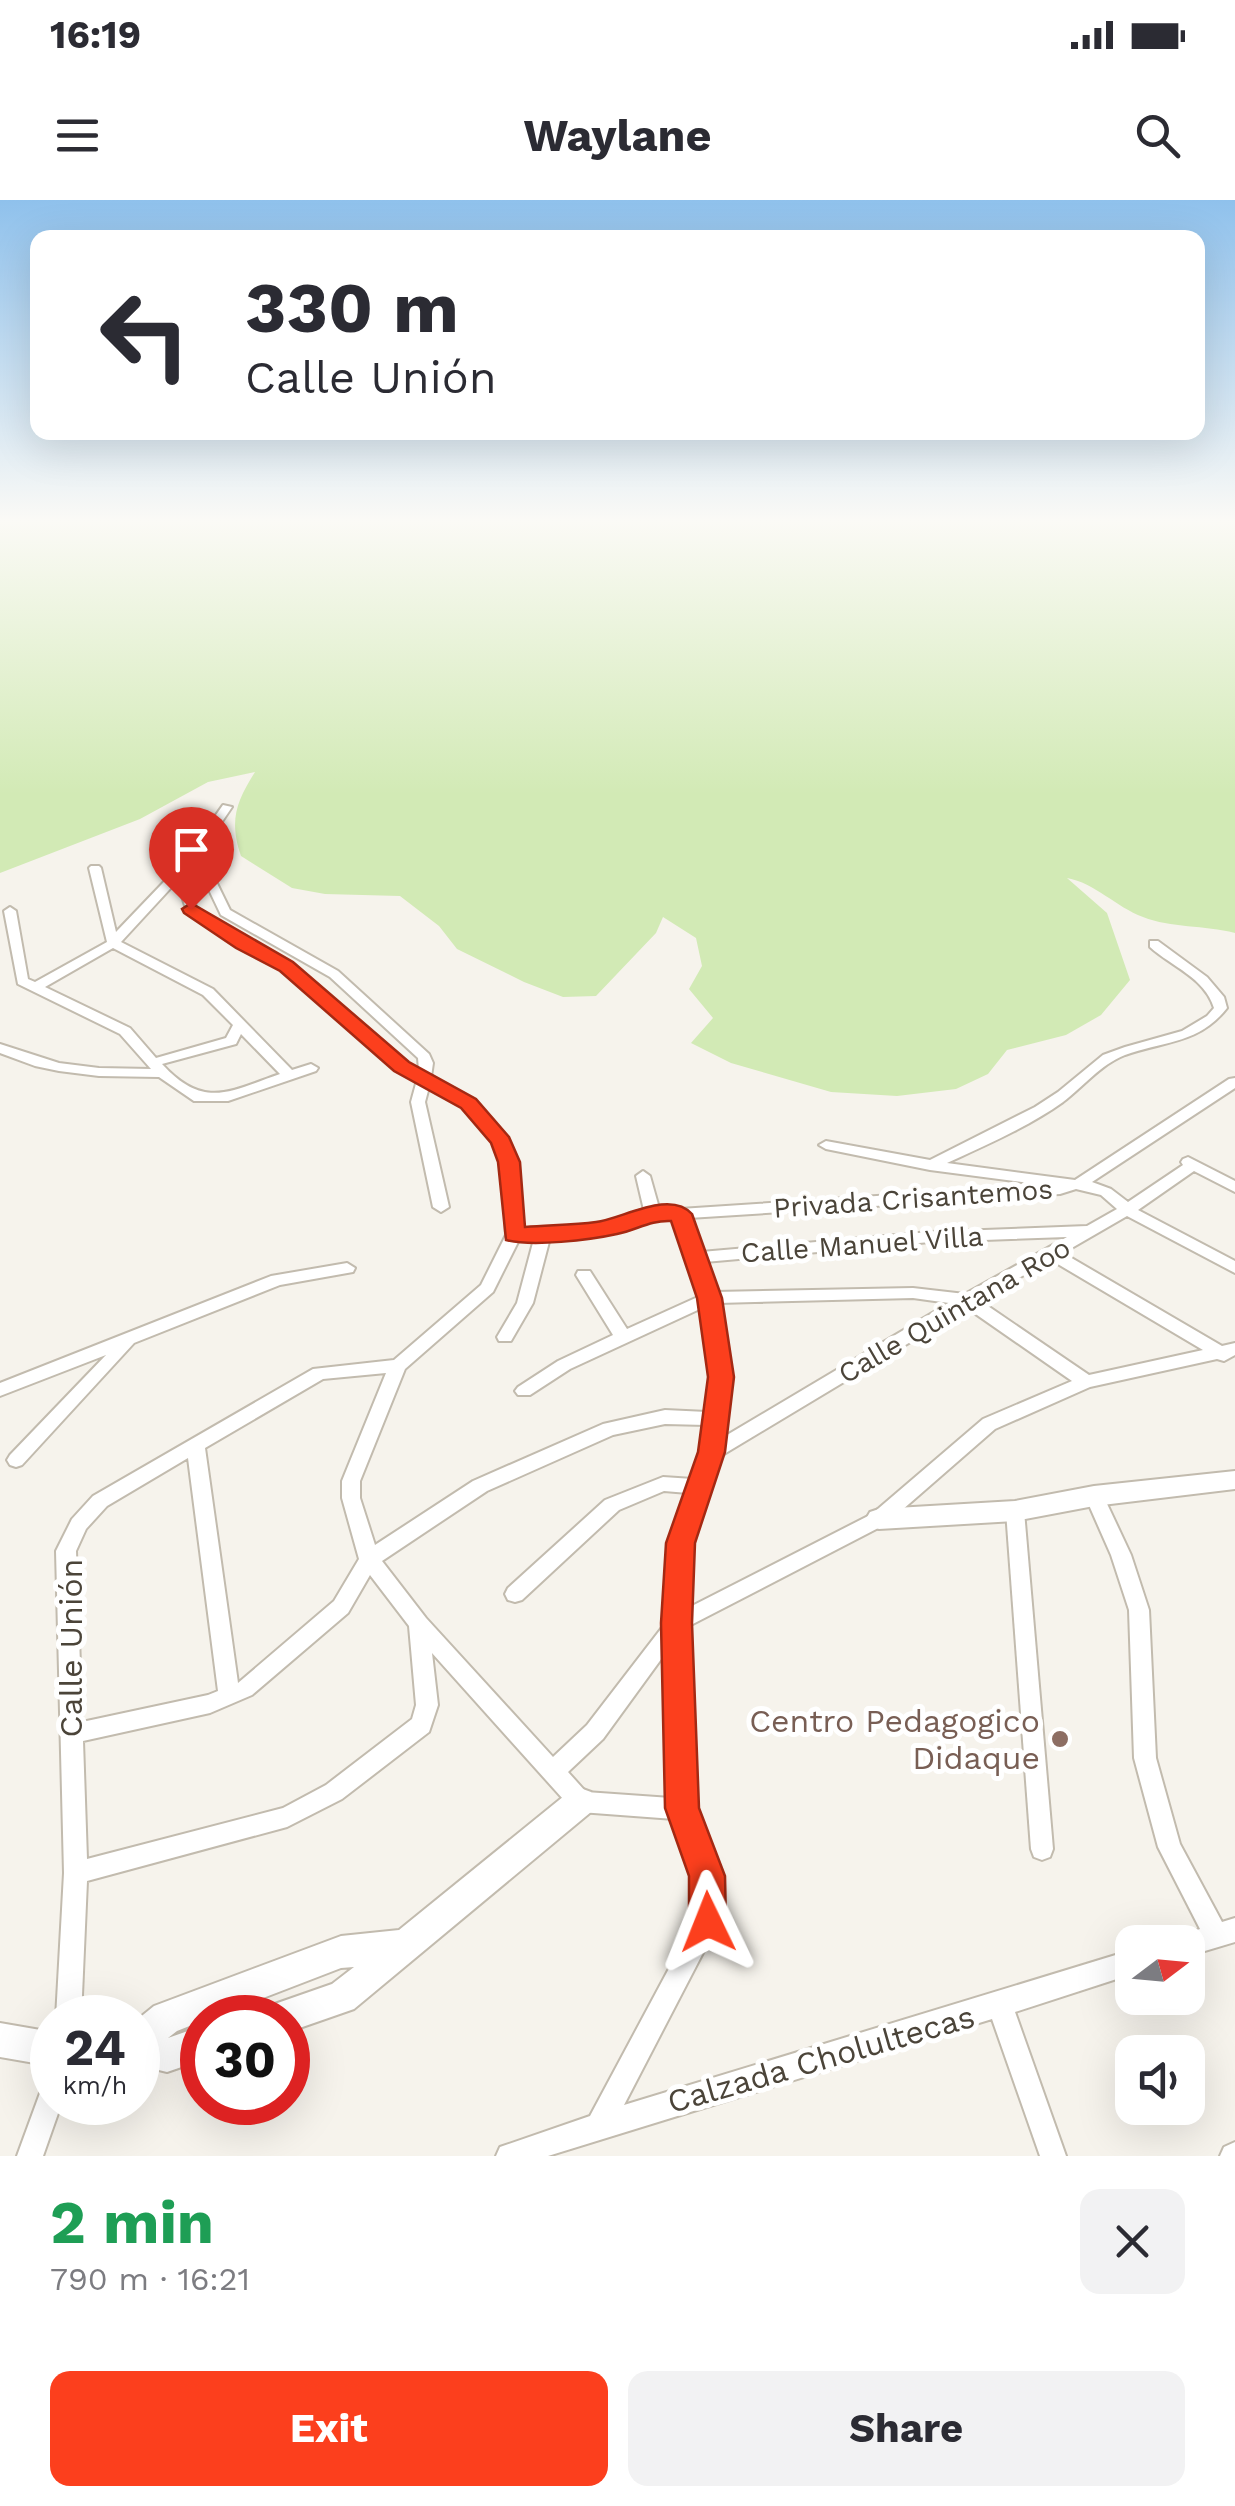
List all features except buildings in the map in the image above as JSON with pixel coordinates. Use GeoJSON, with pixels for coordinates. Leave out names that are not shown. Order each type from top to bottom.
{"type":"FeatureCollection","features":[{"type":"Feature","properties":{"kind":"street"},"geometry":{"type":"LineString","coordinates":[[34,988],[112,943],[186,866],[227,807]]}},
{"type":"Feature","properties":{"kind":"street"},"geometry":{"type":"LineString","coordinates":[[186,866],[206,872],[226,912],[334,974],[424,1056],[430,1081],[418,1102],[440,1207]]}},
{"type":"Feature","properties":{"kind":"street"},"geometry":{"type":"LineString","coordinates":[[186,866],[184,884],[191,909],[242,944],[287,966],[402,1066],[468,1104],[501,1142],[509,1162],[514,1235],[487,1288],[398,1366],[351,1481],[351,1498],[369,1559],[419,1624],[580,1802]]}},
{"type":"Feature","properties":{"kind":"street"},"geometry":{"type":"LineString","coordinates":[[95,868],[112,943]]}},
{"type":"Feature","properties":{"kind":"street"},"geometry":{"type":"LineString","coordinates":[[10,911],[22,980],[125,1031],[158,1068],[194,1097],[223,1098],[311,1068]]}},
{"type":"Feature","properties":{"kind":"street"},"geometry":{"type":"LineString","coordinates":[[112,943],[208,992],[289,1075]]}},
{"type":"Feature","properties":{"kind":"street"},"geometry":{"type":"LineString","coordinates":[[930,1165],[985,1140],[1058,1098],[1111,1056],[1186,1034],[1215,1017],[1221,1008],[1209,985],[1154,944]]}},
{"type":"Feature","properties":{"kind":"street"},"geometry":{"type":"LineString","coordinates":[[336,1006],[358,998]]}},
{"type":"Feature","properties":{"kind":"street"},"geometry":{"type":"LineString","coordinates":[[0,1048],[36,1064],[107,1072],[158,1068],[231,1041],[240,1023]]}},
{"type":"Feature","properties":{"kind":"street","name":"Privada Crisantemos"},"geometry":{"type":"LineString","coordinates":[[680,1214],[1048,1192],[1078,1184],[1234,1082]]}},
{"type":"Feature","properties":{"kind":"street"},"geometry":{"type":"LineString","coordinates":[[826,1145],[930,1165],[1078,1184],[1106,1192],[1127,1210],[1235,1268]]}},
{"type":"Feature","properties":{"kind":"street","name":"Calle Quintana Roo"},"geometry":{"type":"LineString","coordinates":[[712,1452],[1127,1210],[1189,1162],[1235,1187]]}},
{"type":"Feature","properties":{"kind":"street"},"geometry":{"type":"LineString","coordinates":[[643,1176],[652,1213]]}},
{"type":"Feature","properties":{"kind":"street"},"geometry":{"type":"LineString","coordinates":[[514,1235],[616,1227],[652,1213],[680,1214],[709,1298],[721,1377],[712,1452],[680,1543],[677,1623],[682,1808],[707,1876],[708,1922],[600,2124]]}},
{"type":"Feature","properties":{"kind":"street","name":"Calle Manuel Villa"},"geometry":{"type":"LineString","coordinates":[[694,1258],[930,1236],[1090,1231]]}},
{"type":"Feature","properties":{"kind":"street"},"geometry":{"type":"LineString","coordinates":[[505,1337],[525,1304],[543,1233]]}},
{"type":"Feature","properties":{"kind":"street"},"geometry":{"type":"LineString","coordinates":[[1053,1254],[1229,1352]]}},
{"type":"Feature","properties":{"kind":"street"},"geometry":{"type":"LineString","coordinates":[[0,1390],[289,1276],[348,1268]]}},
{"type":"Feature","properties":{"kind":"street"},"geometry":{"type":"LineString","coordinates":[[584,1275],[623,1337]]}},
{"type":"Feature","properties":{"kind":"street"},"geometry":{"type":"LineString","coordinates":[[524,1391],[544,1376],[709,1298],[913,1292],[967,1300],[1086,1382]]}},
{"type":"Feature","properties":{"kind":"street"},"geometry":{"type":"LineString","coordinates":[[16,1460],[128,1341]]}},
{"type":"Feature","properties":{"kind":"street"},"geometry":{"type":"LineString","coordinates":[[554,1771],[595,1732],[677,1623],[878,1519],[988,1424],[1086,1382],[1229,1352]]}},
{"type":"Feature","properties":{"kind":"street","name":"Calle Unión"},"geometry":{"type":"LineString","coordinates":[[69,1995],[76,1873],[66,1551],[79,1524],[100,1501],[196,1448],[318,1372],[398,1366]]}},
{"type":"Feature","properties":{"kind":"street"},"geometry":{"type":"LineString","coordinates":[[70,1734],[228,1697],[244,1689],[341,1607],[369,1559],[480,1486],[609,1429],[665,1418],[714,1418]]}},
{"type":"Feature","properties":{"kind":"street"},"geometry":{"type":"LineString","coordinates":[[196,1448],[228,1697]]}},
{"type":"Feature","properties":{"kind":"street"},"geometry":{"type":"LineString","coordinates":[[515,1594],[612,1506],[664,1484],[700,1487]]}},
{"type":"Feature","properties":{"kind":"street"},"geometry":{"type":"LineString","coordinates":[[878,1519],[1015,1511],[1094,1496],[1233,1484]]}},
{"type":"Feature","properties":{"kind":"street"},"geometry":{"type":"LineString","coordinates":[[1094,1496],[1121,1555],[1139,1610],[1145,1758],[1169,1848],[1226,1932]]}},
{"type":"Feature","properties":{"kind":"street"},"geometry":{"type":"LineString","coordinates":[[1015,1511],[1042,1849]]}},
{"type":"Feature","properties":{"kind":"street"},"geometry":{"type":"LineString","coordinates":[[76,1873],[286,1817],[334,1792],[421,1725],[427,1705],[419,1624]]}},
{"type":"Feature","properties":{"kind":"street"},"geometry":{"type":"LineString","coordinates":[[310,2008],[342,1997],[580,1802],[682,1808]]}},
{"type":"Feature","properties":{"kind":"street"},"geometry":{"type":"LineString","coordinates":[[160,2024],[341,1952],[409,1944]]}},
{"type":"Feature","properties":{"kind":"street","name":"Calzada Cholultecas"},"geometry":{"type":"LineString","coordinates":[[508,2156],[600,2124],[1000,2006],[1115,1968]]}},
{"type":"Feature","properties":{"kind":"street"},"geometry":{"type":"LineString","coordinates":[[1000,2006],[1053,2156]]}},
{"type":"Feature","properties":{"kind":"street"},"geometry":{"type":"LineString","coordinates":[[0,2040],[30,2045]]}},
{"type":"Feature","properties":{"kind":"street"},"geometry":{"type":"LineString","coordinates":[[30,2156],[41,2125]]}},
{"type":"Feature","properties":{"kind":"green space"},"geometry":{"type":"Polygon","coordinates":[[[0,612],[1235,612],[1235,933],[1154,921],[1067,878],[1107,913],[1130,980],[1101,1015],[1066,1035],[1007,1050],[988,1074],[956,1089],[897,1096],[831,1092],[731,1063],[691,1043],[713,1018],[689,989],[702,966],[696,938],[663,917],[656,933],[596,996],[563,997],[457,949],[439,926],[400,896],[325,894],[292,888],[241,856],[235,832],[236,812],[255,772],[208,782],[140,819],[0,873],[0,612]]]}},
{"type":"Feature","properties":{"kind":"place","name":"Centro Pedagogico Didaque"},"geometry":{"type":"Point","coordinates":[1060,1739]}},
{"type":"Feature","properties":{"kind":"route"},"geometry":{"type":"LineString","coordinates":[[191,909],[242,944],[287,966],[402,1066],[468,1104],[501,1142],[509,1162],[514,1235],[591,1231],[616,1227],[652,1213],[680,1214],[709,1298],[721,1377],[712,1452],[680,1543],[677,1623],[682,1808],[707,1876],[708,1922]]}}]}
